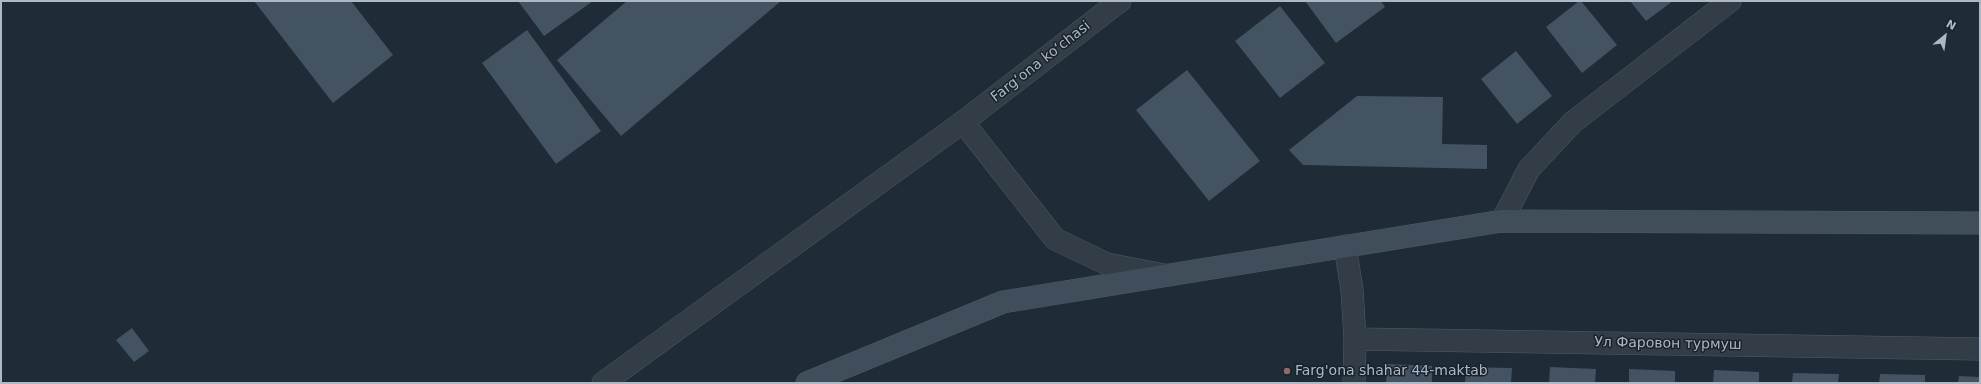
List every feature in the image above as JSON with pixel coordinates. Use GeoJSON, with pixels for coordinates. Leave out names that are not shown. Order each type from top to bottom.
{"type":"FeatureCollection","features":[{"type":"Feature","properties":{"kind":"main road"},"geometry":{"type":"LineString","coordinates":[[807,383],[1003,302],[1502,221],[1980,223]]}},
{"type":"Feature","properties":{"kind":"street","name":"Fargʻona koʻchasi"},"geometry":{"type":"LineString","coordinates":[[603,383],[963,122],[1120,1]]}},
{"type":"Feature","properties":{"kind":"street"},"geometry":{"type":"LineString","coordinates":[[1502,221],[1529,169],[1573,122],[1730,1]]}},
{"type":"Feature","properties":{"kind":"street"},"geometry":{"type":"LineString","coordinates":[[963,122],[1055,239],[1106,264],[1165,276]]}},
{"type":"Feature","properties":{"kind":"street"},"geometry":{"type":"LineString","coordinates":[[1345,246],[1352,290],[1355,339],[1354,383]]}},
{"type":"Feature","properties":{"kind":"street","name":"Ул Фаровон турмуш"},"geometry":{"type":"LineString","coordinates":[[1355,339],[1980,349]]}},
{"type":"Feature","properties":{"kind":"building"},"geometry":{"type":"Polygon","coordinates":[[[254,1],[351,1],[393,55],[333,103],[254,1]]]}},
{"type":"Feature","properties":{"kind":"building"},"geometry":{"type":"Polygon","coordinates":[[[518,1],[593,1],[544,36],[518,1]]]}},
{"type":"Feature","properties":{"kind":"building"},"geometry":{"type":"Polygon","coordinates":[[[627,1],[781,1],[621,136],[557,60],[627,1]]]}},
{"type":"Feature","properties":{"kind":"building"},"geometry":{"type":"Polygon","coordinates":[[[1305,1],[1381,1],[1385,7],[1336,43],[1305,1]]]}},
{"type":"Feature","properties":{"kind":"building"},"geometry":{"type":"Polygon","coordinates":[[[1581,1],[1617,45],[1582,73],[1546,27],[1581,1]]]}},
{"type":"Feature","properties":{"kind":"building"},"geometry":{"type":"Polygon","coordinates":[[[1630,1],[1673,1],[1646,21],[1630,1]]]}},
{"type":"Feature","properties":{"kind":"building"},"geometry":{"type":"Polygon","coordinates":[[[1280,6],[1325,63],[1280,98],[1235,41],[1280,6]]]}},
{"type":"Feature","properties":{"kind":"building"},"geometry":{"type":"Polygon","coordinates":[[[527,30],[601,131],[556,164],[482,63],[527,30]]]}},
{"type":"Feature","properties":{"kind":"building"},"geometry":{"type":"Polygon","coordinates":[[[1516,51],[1552,96],[1517,124],[1481,79],[1516,51]]]}},
{"type":"Feature","properties":{"kind":"building"},"geometry":{"type":"Polygon","coordinates":[[[1187,70],[1260,161],[1209,201],[1136,110],[1187,70]]]}},
{"type":"Feature","properties":{"kind":"building"},"geometry":{"type":"Polygon","coordinates":[[[1357,96],[1443,97],[1442,144],[1487,145],[1487,169],[1303,165],[1289,150],[1357,96]]]}},
{"type":"Feature","properties":{"kind":"building"},"geometry":{"type":"Polygon","coordinates":[[[132,328],[149,351],[134,362],[116,340],[132,328]]]}},
{"type":"Feature","properties":{"kind":"building"},"geometry":{"type":"Polygon","coordinates":[[[1387,364],[1432,366],[1432,383],[1386,383],[1387,364]]]}},
{"type":"Feature","properties":{"kind":"building"},"geometry":{"type":"Polygon","coordinates":[[[1466,367],[1512,368],[1511,383],[1465,383],[1466,367]]]}},
{"type":"Feature","properties":{"kind":"building"},"geometry":{"type":"Polygon","coordinates":[[[1550,367],[1596,369],[1595,383],[1549,383],[1550,367]]]}},
{"type":"Feature","properties":{"kind":"building"},"geometry":{"type":"Polygon","coordinates":[[[1629,369],[1675,371],[1675,383],[1629,383],[1629,369]]]}},
{"type":"Feature","properties":{"kind":"building"},"geometry":{"type":"Polygon","coordinates":[[[1714,370],[1759,372],[1759,383],[1713,383],[1714,370]]]}},
{"type":"Feature","properties":{"kind":"building"},"geometry":{"type":"Polygon","coordinates":[[[1793,373],[1839,374],[1838,383],[1792,383],[1793,373]]]}},
{"type":"Feature","properties":{"kind":"building"},"geometry":{"type":"Polygon","coordinates":[[[1880,374],[1925,375],[1925,383],[1879,383],[1880,374]]]}},
{"type":"Feature","properties":{"kind":"building"},"geometry":{"type":"Polygon","coordinates":[[[1959,376],[1980,377],[1980,383],[1958,383],[1959,376]]]}},
{"type":"Feature","properties":{"kind":"place","name":"Farg'ona shahar 44-maktab"},"geometry":{"type":"Point","coordinates":[1287,371]}}]}
